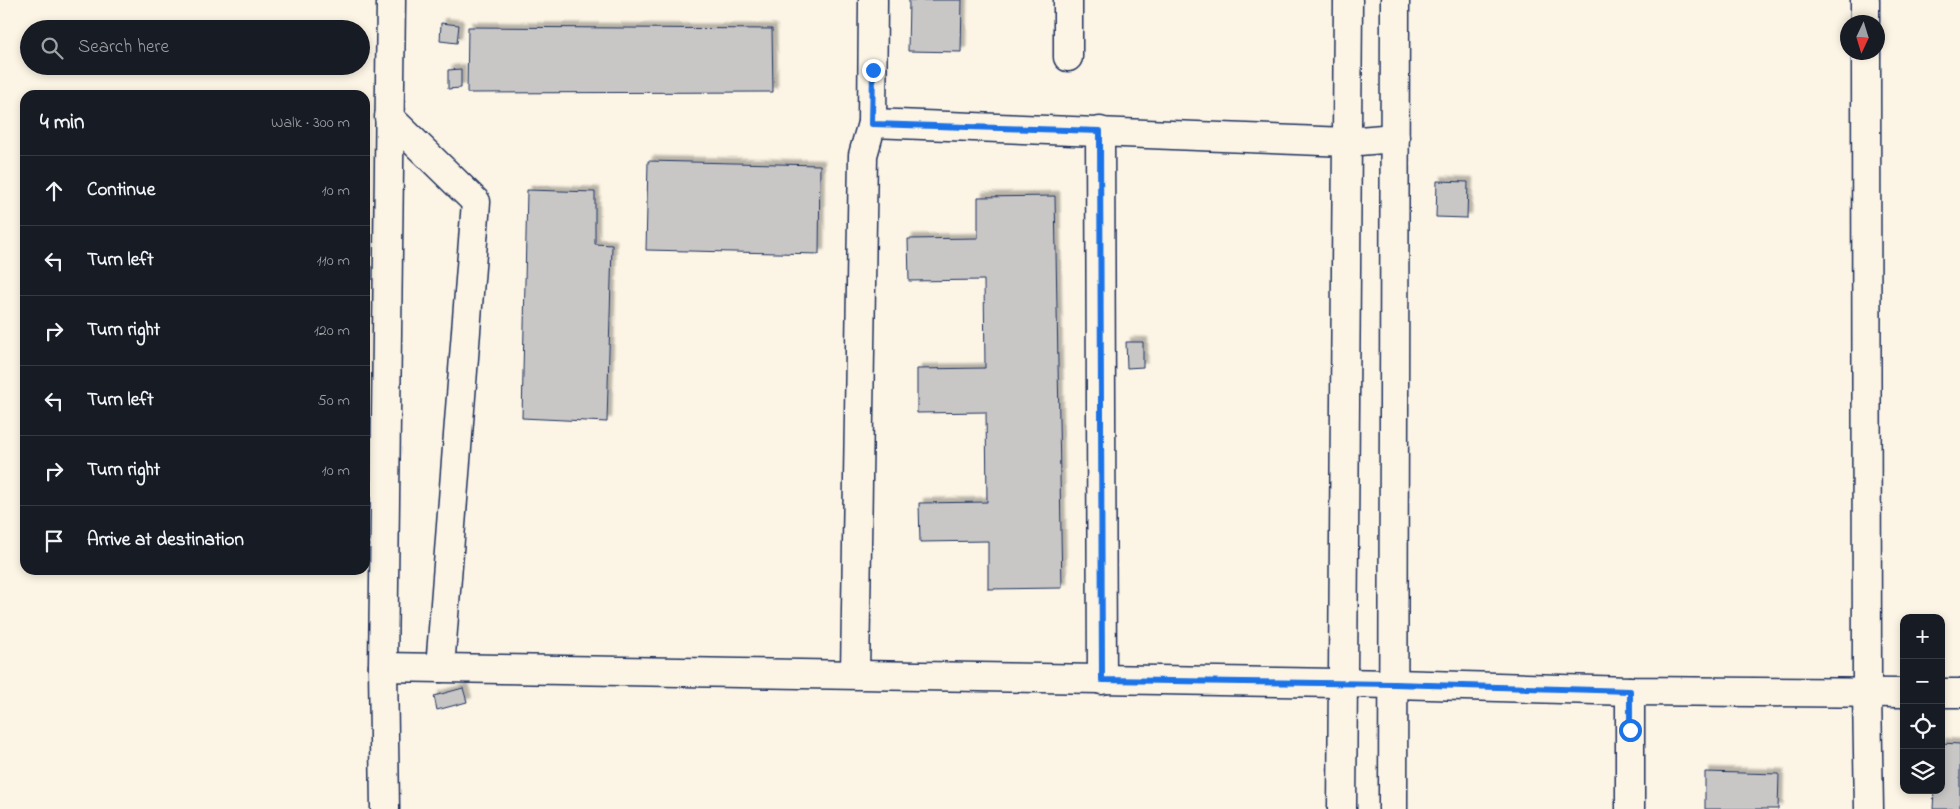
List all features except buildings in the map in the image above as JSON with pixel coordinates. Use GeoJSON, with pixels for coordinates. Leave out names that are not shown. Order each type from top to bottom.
{"type":"FeatureCollection","features":[{"type":"Feature","properties":{"kind":"street"},"geometry":{"type":"LineString","coordinates":[[385,809],[383,667],[391,0]]}},
{"type":"Feature","properties":{"kind":"street"},"geometry":{"type":"LineString","coordinates":[[855,674],[863,156],[872,124],[874,0]]}},
{"type":"Feature","properties":{"kind":"street"},"geometry":{"type":"LineString","coordinates":[[1068,0],[1068,56]]}},
{"type":"Feature","properties":{"kind":"street"},"geometry":{"type":"LineString","coordinates":[[1342,809],[1348,0]]}},
{"type":"Feature","properties":{"kind":"street"},"geometry":{"type":"LineString","coordinates":[[1394,809],[1395,0]]}},
{"type":"Feature","properties":{"kind":"street"},"geometry":{"type":"LineString","coordinates":[[1865,0],[1865,15]]}},
{"type":"Feature","properties":{"kind":"street"},"geometry":{"type":"LineString","coordinates":[[1866,60],[1867,694],[1870,809]]}},
{"type":"Feature","properties":{"kind":"street"},"geometry":{"type":"LineString","coordinates":[[390,117],[476,202],[440,668]]}},
{"type":"Feature","properties":{"kind":"street"},"geometry":{"type":"LineString","coordinates":[[872,124],[1100,131],[1347,142],[1395,138]]}},
{"type":"Feature","properties":{"kind":"street"},"geometry":{"type":"LineString","coordinates":[[1100,131],[1102,680]]}},
{"type":"Feature","properties":{"kind":"street"},"geometry":{"type":"LineString","coordinates":[[383,667],[1394,684],[1630,691],[1900,693]]}},
{"type":"Feature","properties":{"kind":"street"},"geometry":{"type":"LineString","coordinates":[[1630,691],[1630,809]]}},
{"type":"Feature","properties":{"kind":"street"},"geometry":{"type":"LineString","coordinates":[[1945,693],[1960,692]]}},
{"type":"Feature","properties":{"kind":"route"},"geometry":{"type":"LineString","coordinates":[[873,70],[872,124],[1100,131],[1102,680],[1394,684],[1630,691],[1630,730]]}}]}
